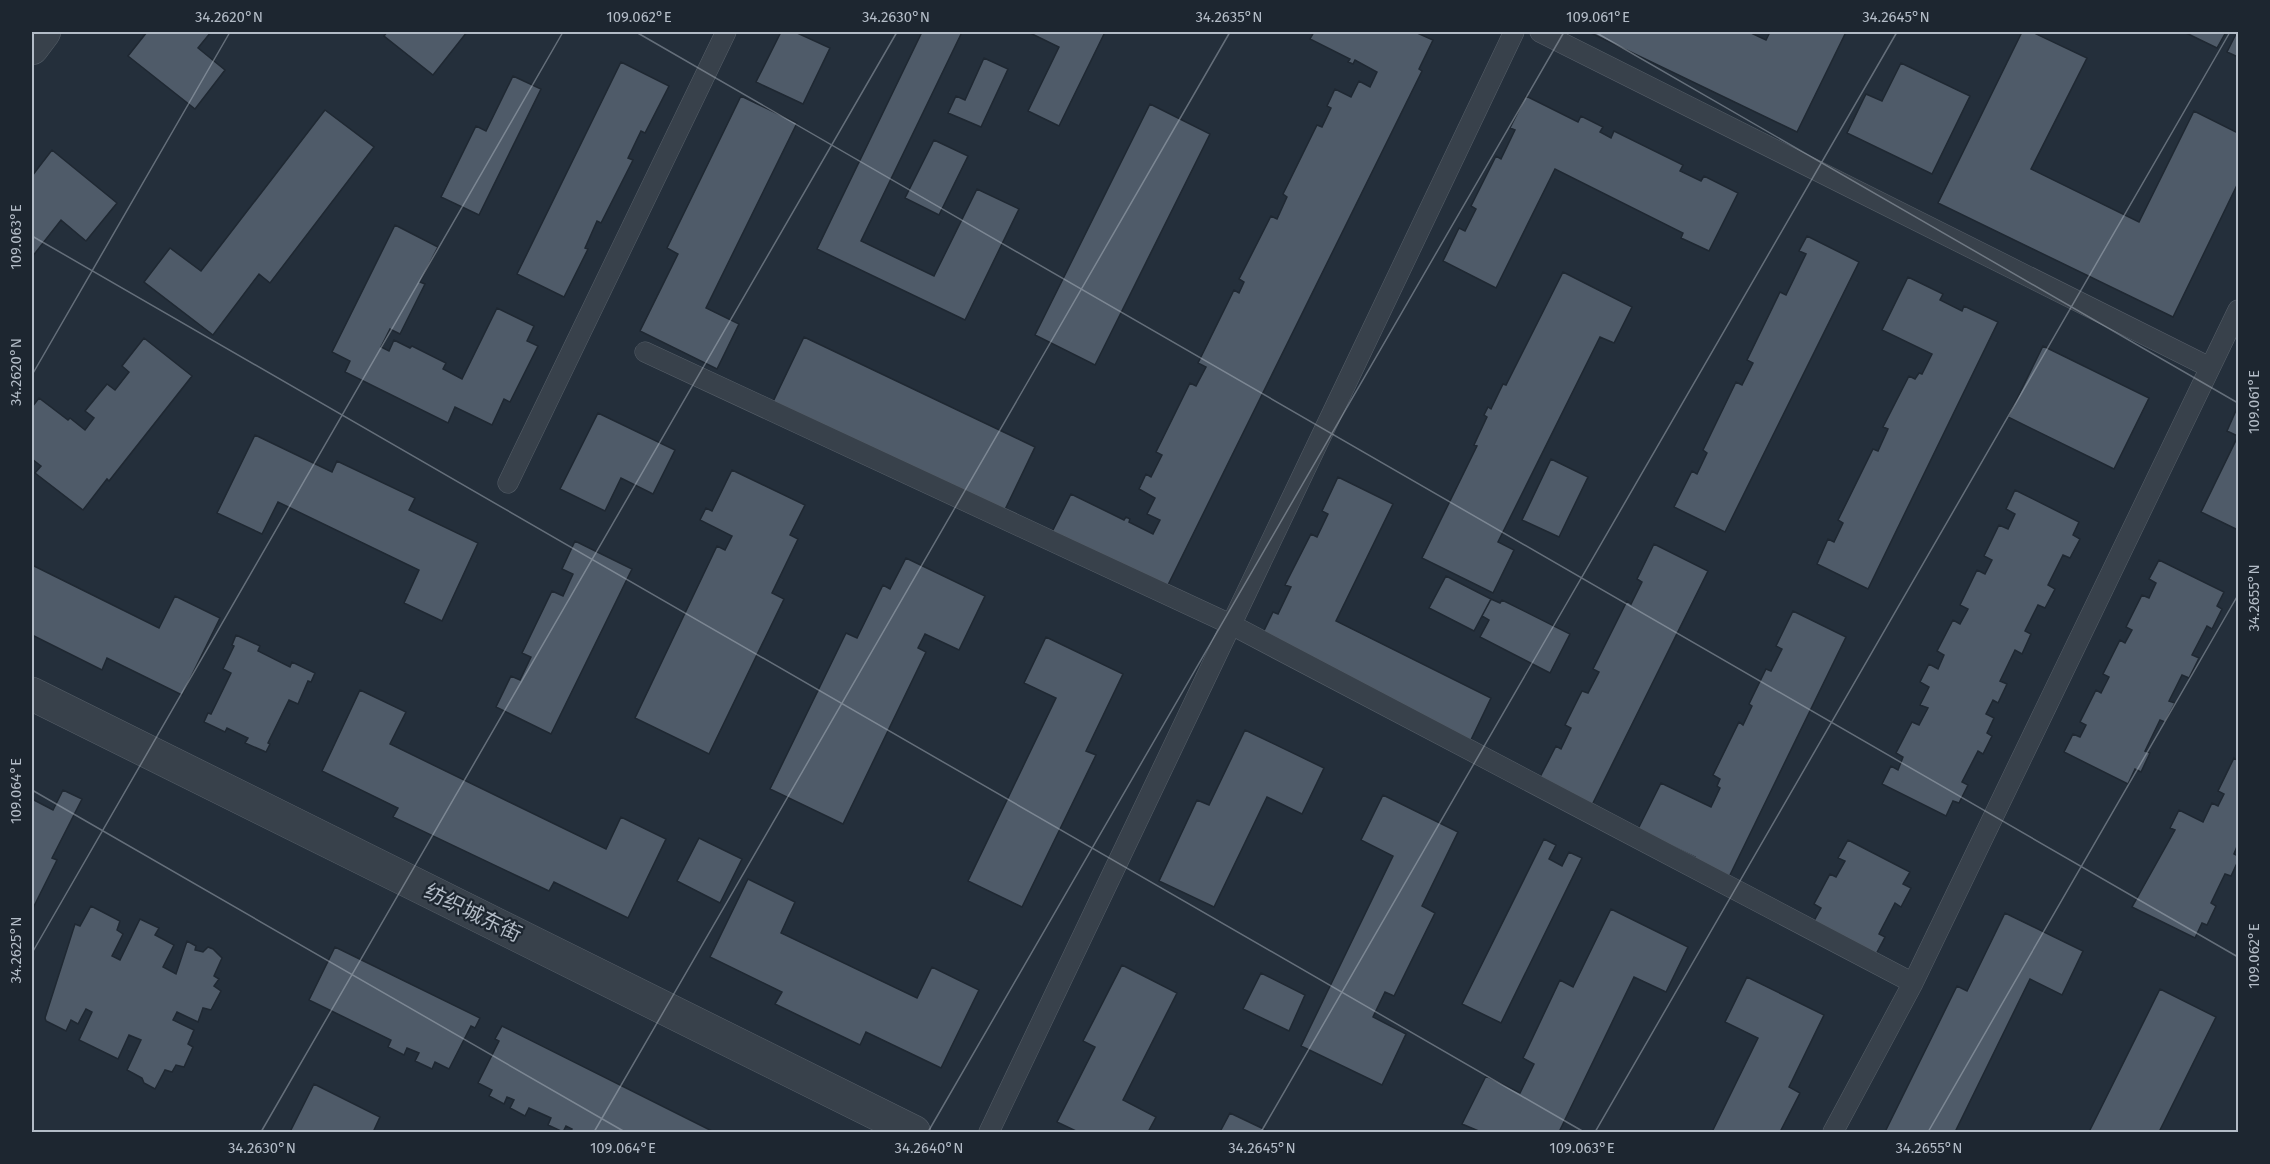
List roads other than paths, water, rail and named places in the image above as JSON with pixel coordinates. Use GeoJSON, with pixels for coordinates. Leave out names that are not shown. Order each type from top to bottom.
{"type":"FeatureCollection","features":[{"type":"Feature","properties":{"kind":"street"},"geometry":{"type":"LineString","coordinates":[[32,48],[44,32]]}},
{"type":"Feature","properties":{"kind":"street","name":"纺织城东街"},"geometry":{"type":"LineString","coordinates":[[32,694],[914,1132]]}},
{"type":"Feature","properties":{"kind":"lane"},"geometry":{"type":"LineString","coordinates":[[508,483],[726,32]]}},
{"type":"Feature","properties":{"kind":"lane"},"geometry":{"type":"LineString","coordinates":[[989,1132],[1514,32]]}},
{"type":"Feature","properties":{"kind":"lane"},"geometry":{"type":"LineString","coordinates":[[1540,32],[2209,367]]}},
{"type":"Feature","properties":{"kind":"lane"},"geometry":{"type":"LineString","coordinates":[[1833,1132],[1913,983],[2238,310]]}},
{"type":"Feature","properties":{"kind":"lane"},"geometry":{"type":"LineString","coordinates":[[645,352],[1230,624],[1913,983]]}}]}
